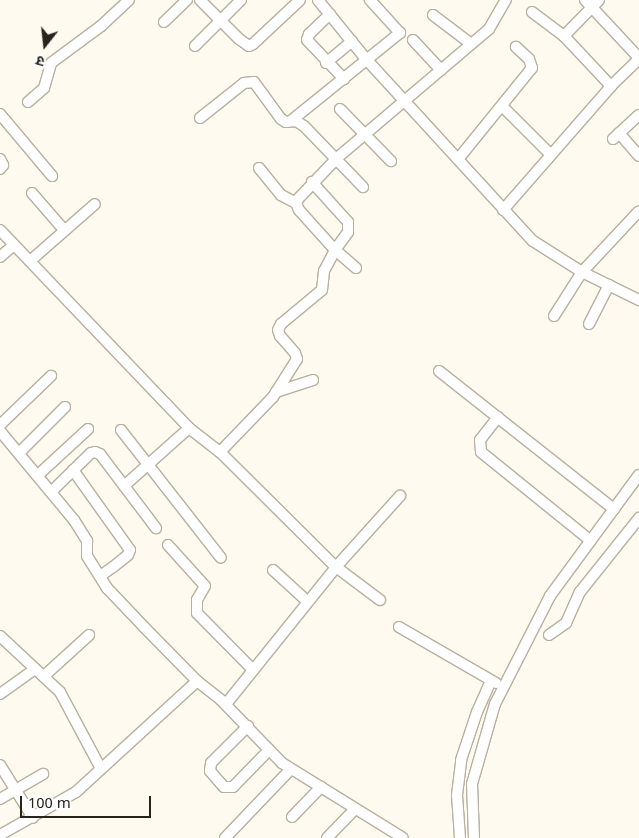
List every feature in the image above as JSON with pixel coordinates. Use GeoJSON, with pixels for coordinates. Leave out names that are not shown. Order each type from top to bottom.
{"type":"FeatureCollection","features":[{"type":"Feature","properties":{"kind":"street"},"geometry":{"type":"LineString","coordinates":[[28,102],[44,88],[51,63],[106,22],[129,0]]}},
{"type":"Feature","properties":{"kind":"street"},"geometry":{"type":"LineString","coordinates":[[164,22],[187,0]]}},
{"type":"Feature","properties":{"kind":"street"},"geometry":{"type":"LineString","coordinates":[[200,0],[249,46],[300,0]]}},
{"type":"Feature","properties":{"kind":"street"},"geometry":{"type":"LineString","coordinates":[[195,46],[241,0]]}},
{"type":"Feature","properties":{"kind":"street"},"geometry":{"type":"LineString","coordinates":[[318,0],[366,59],[459,158],[503,210],[533,241],[582,272],[639,300]]}},
{"type":"Feature","properties":{"kind":"street"},"geometry":{"type":"LineString","coordinates":[[200,118],[248,81],[260,87],[281,119],[286,122],[292,120],[400,33],[370,0]]}},
{"type":"Feature","properties":{"kind":"street"},"geometry":{"type":"LineString","coordinates":[[296,203],[312,182],[337,158],[489,29],[506,0]]}},
{"type":"Feature","properties":{"kind":"street"},"geometry":{"type":"LineString","coordinates":[[503,210],[611,86],[639,58],[592,3],[564,36]]}},
{"type":"Feature","properties":{"kind":"street"},"geometry":{"type":"LineString","coordinates":[[532,12],[564,36],[611,86]]}},
{"type":"Feature","properties":{"kind":"street"},"geometry":{"type":"LineString","coordinates":[[330,14],[309,34],[307,40],[326,63],[344,79]]}},
{"type":"Feature","properties":{"kind":"street"},"geometry":{"type":"LineString","coordinates":[[433,15],[471,44]]}},
{"type":"Feature","properties":{"kind":"street"},"geometry":{"type":"LineString","coordinates":[[413,40],[441,70]]}},
{"type":"Feature","properties":{"kind":"street"},"geometry":{"type":"LineString","coordinates":[[326,63],[352,41]]}},
{"type":"Feature","properties":{"kind":"street"},"geometry":{"type":"LineString","coordinates":[[459,158],[532,68],[529,59],[516,46]]}},
{"type":"Feature","properties":{"kind":"street"},"geometry":{"type":"LineString","coordinates":[[502,106],[551,155]]}},
{"type":"Feature","properties":{"kind":"street"},"geometry":{"type":"LineString","coordinates":[[340,109],[391,161]]}},
{"type":"Feature","properties":{"kind":"street"},"geometry":{"type":"LineString","coordinates":[[0,114],[52,176]]}},
{"type":"Feature","properties":{"kind":"street"},"geometry":{"type":"LineString","coordinates":[[638,117],[616,136],[639,156]]}},
{"type":"Feature","properties":{"kind":"street"},"geometry":{"type":"LineString","coordinates":[[292,120],[304,126],[363,186]]}},
{"type":"Feature","properties":{"kind":"street"},"geometry":{"type":"LineString","coordinates":[[0,159],[3,165],[0,169]]}},
{"type":"Feature","properties":{"kind":"street"},"geometry":{"type":"LineString","coordinates":[[259,168],[284,198],[296,203],[299,210],[335,250],[356,268]]}},
{"type":"Feature","properties":{"kind":"street"},"geometry":{"type":"LineString","coordinates":[[220,452],[276,392],[297,360],[295,353],[280,336],[278,330],[281,324],[322,290],[322,276],[335,250],[348,232],[350,226],[312,182]]}},
{"type":"Feature","properties":{"kind":"street"},"geometry":{"type":"LineString","coordinates":[[32,192],[64,230]]}},
{"type":"Feature","properties":{"kind":"street"},"geometry":{"type":"LineString","coordinates":[[30,261],[95,204]]}},
{"type":"Feature","properties":{"kind":"street"},"geometry":{"type":"LineString","coordinates":[[554,316],[582,272],[639,211]]}},
{"type":"Feature","properties":{"kind":"street"},"geometry":{"type":"LineString","coordinates":[[0,230],[190,428],[220,452],[336,567],[380,600]]}},
{"type":"Feature","properties":{"kind":"street"},"geometry":{"type":"LineString","coordinates":[[0,257],[14,245]]}},
{"type":"Feature","properties":{"kind":"street"},"geometry":{"type":"LineString","coordinates":[[589,324],[609,285]]}},
{"type":"Feature","properties":{"kind":"street"},"geometry":{"type":"LineString","coordinates":[[439,371],[614,508]]}},
{"type":"Feature","properties":{"kind":"street"},"geometry":{"type":"LineString","coordinates":[[0,425],[52,376]]}},
{"type":"Feature","properties":{"kind":"street"},"geometry":{"type":"LineString","coordinates":[[276,392],[313,380]]}},
{"type":"Feature","properties":{"kind":"street"},"geometry":{"type":"LineString","coordinates":[[19,453],[65,407]]}},
{"type":"Feature","properties":{"kind":"street"},"geometry":{"type":"LineString","coordinates":[[498,417],[480,440],[481,452],[591,541]]}},
{"type":"Feature","properties":{"kind":"street"},"geometry":{"type":"LineString","coordinates":[[124,486],[190,428]]}},
{"type":"Feature","properties":{"kind":"street"},"geometry":{"type":"LineString","coordinates":[[38,476],[88,429]]}},
{"type":"Feature","properties":{"kind":"street"},"geometry":{"type":"LineString","coordinates":[[121,430],[221,558]]}},
{"type":"Feature","properties":{"kind":"street"},"geometry":{"type":"LineString","coordinates":[[0,431],[52,491],[80,529],[87,541],[87,556],[107,588],[197,680],[226,704],[290,770],[355,808],[391,835],[403,838]]}},
{"type":"Feature","properties":{"kind":"street"},"geometry":{"type":"LineString","coordinates":[[52,491],[91,453],[95,452],[100,454],[156,528]]}},
{"type":"Feature","properties":{"kind":"street"},"geometry":{"type":"LineString","coordinates":[[73,470],[130,550],[128,555],[100,576]]}},
{"type":"Feature","properties":{"kind":"street"},"geometry":{"type":"LineString","coordinates":[[474,838],[472,784],[483,741],[503,687],[550,596],[639,475]]}},
{"type":"Feature","properties":{"kind":"street"},"geometry":{"type":"LineString","coordinates":[[226,704],[336,567],[400,496]]}},
{"type":"Feature","properties":{"kind":"street"},"geometry":{"type":"LineString","coordinates":[[549,635],[566,623],[580,592],[639,518]]}},
{"type":"Feature","properties":{"kind":"street"},"geometry":{"type":"LineString","coordinates":[[168,545],[205,586],[197,600],[197,613],[253,670]]}},
{"type":"Feature","properties":{"kind":"street"},"geometry":{"type":"LineString","coordinates":[[273,570],[308,602]]}},
{"type":"Feature","properties":{"kind":"street"},"geometry":{"type":"LineString","coordinates":[[399,627],[503,687]]}},
{"type":"Feature","properties":{"kind":"street"},"geometry":{"type":"LineString","coordinates":[[44,676],[89,635]]}},
{"type":"Feature","properties":{"kind":"street"},"geometry":{"type":"LineString","coordinates":[[0,636],[60,692],[100,767]]}},
{"type":"Feature","properties":{"kind":"street"},"geometry":{"type":"LineString","coordinates":[[0,694],[35,669]]}},
{"type":"Feature","properties":{"kind":"street"},"geometry":{"type":"LineString","coordinates":[[0,835],[76,792],[100,767],[197,680]]}},
{"type":"Feature","properties":{"kind":"street"},"geometry":{"type":"LineString","coordinates":[[460,838],[457,795],[461,760],[477,712],[491,681]]}},
{"type":"Feature","properties":{"kind":"street"},"geometry":{"type":"LineString","coordinates":[[248,726],[211,762],[210,771],[224,787],[233,787],[269,750]]}},
{"type":"Feature","properties":{"kind":"street"},"geometry":{"type":"LineString","coordinates":[[0,765],[33,818]]}},
{"type":"Feature","properties":{"kind":"street"},"geometry":{"type":"LineString","coordinates":[[225,838],[290,770]]}},
{"type":"Feature","properties":{"kind":"street"},"geometry":{"type":"LineString","coordinates":[[0,799],[44,774]]}},
{"type":"Feature","properties":{"kind":"street"},"geometry":{"type":"LineString","coordinates":[[292,817],[321,787]]}},
{"type":"Feature","properties":{"kind":"street"},"geometry":{"type":"LineString","coordinates":[[327,838],[355,808]]}}]}
